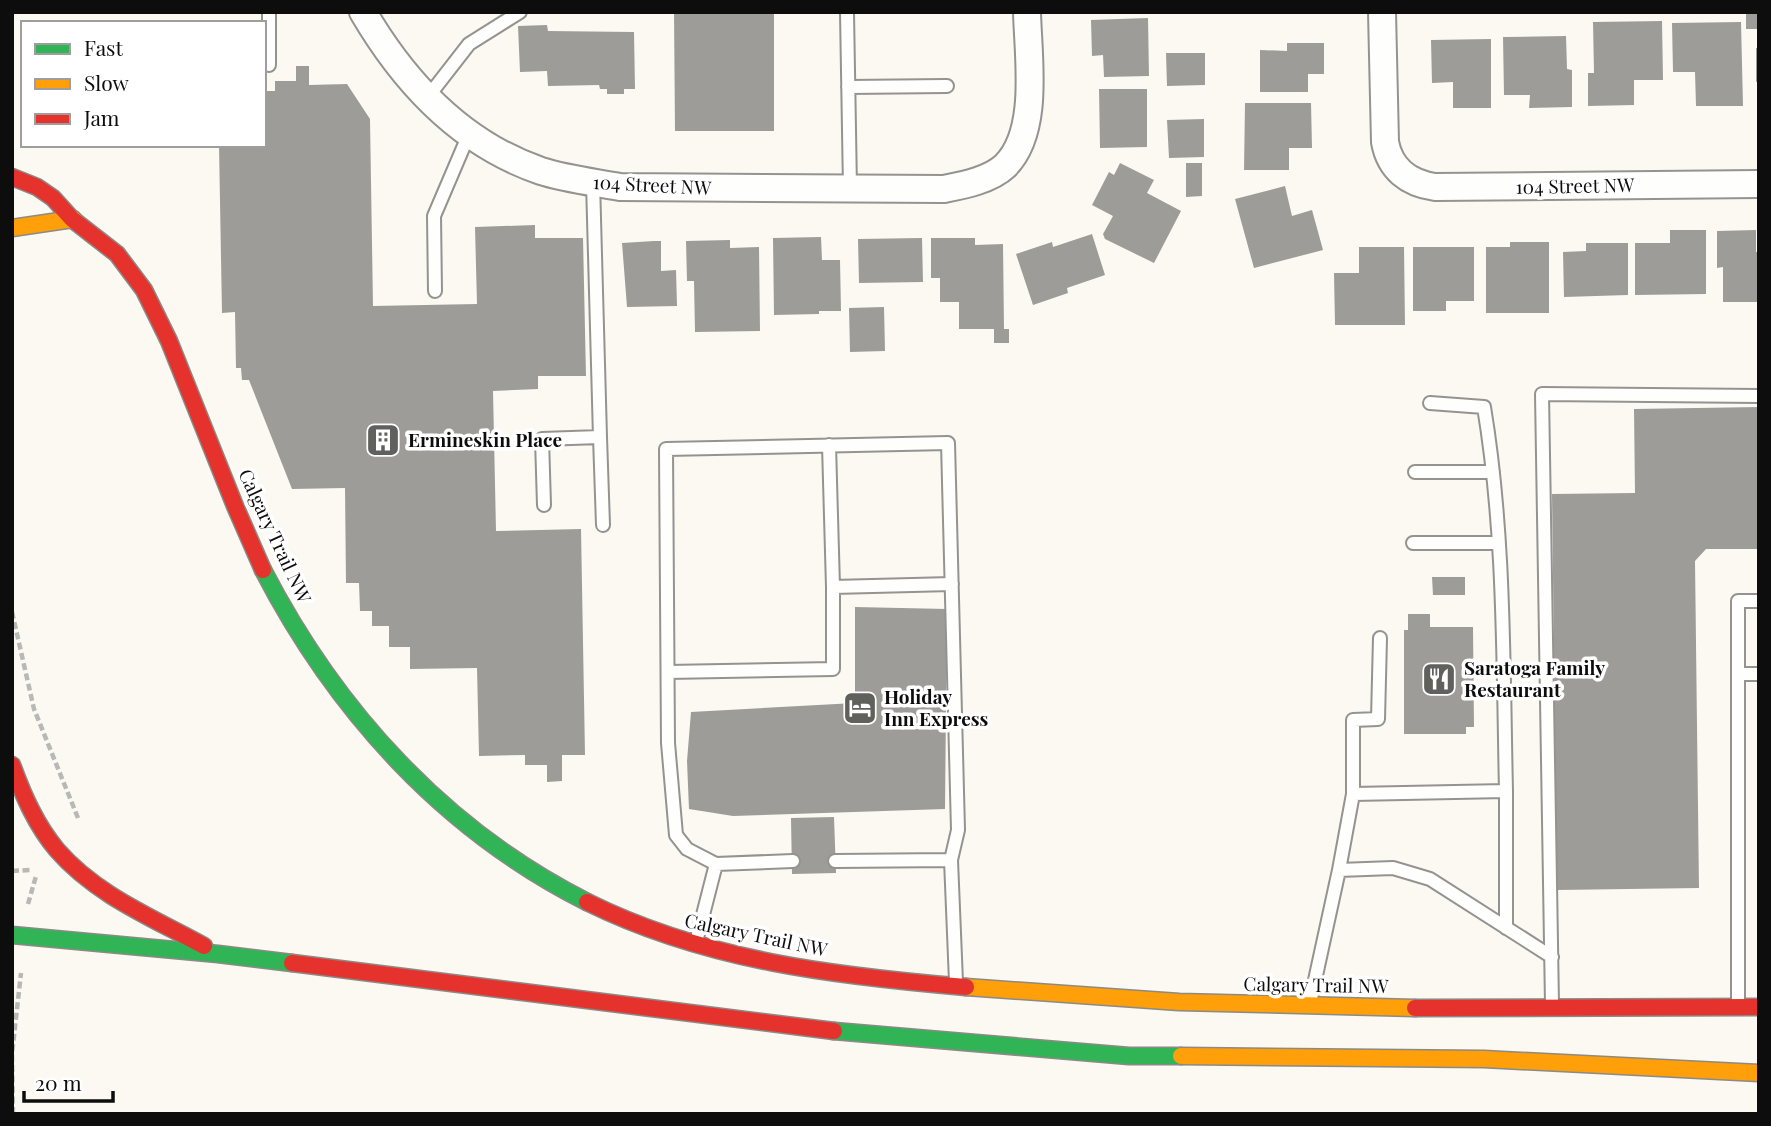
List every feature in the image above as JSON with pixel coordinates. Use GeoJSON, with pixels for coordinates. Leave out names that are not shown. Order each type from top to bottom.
{"type":"FeatureCollection","features":[{"type":"Feature","properties":{"kind":"main road","name":"Calgary Trail NW"},"geometry":{"type":"LineString","coordinates":[[12,177],[37,186],[54,199],[73,219],[117,254],[136,277],[170,344],[265,573],[310,652],[372,736],[443,808],[541,878],[606,912],[694,946],[768,963],[809,970],[1065,996],[1309,1007],[1759,1007]]}},
{"type":"Feature","properties":{"kind":"main road"},"geometry":{"type":"LineString","coordinates":[[12,228],[73,219]]}},
{"type":"Feature","properties":{"kind":"main road"},"geometry":{"type":"LineString","coordinates":[[12,765],[37,820],[57,849],[77,870],[102,890],[218,954]]}},
{"type":"Feature","properties":{"kind":"main road"},"geometry":{"type":"LineString","coordinates":[[12,935],[218,954],[903,1038],[1129,1056],[1484,1059],[1759,1073]]}},
{"type":"Feature","properties":{"kind":"street","name":"104 Street NW"},"geometry":{"type":"LineString","coordinates":[[363,12],[398,66],[427,98],[469,134],[501,153],[540,170],[620,187],[850,189],[944,189],[985,177],[1004,167],[1019,148],[1026,127],[1027,12]]}},
{"type":"Feature","properties":{"kind":"street","name":"104 Street NW"},"geometry":{"type":"LineString","coordinates":[[1382,12],[1385,142],[1387,154],[1397,170],[1409,180],[1435,187],[1759,184]]}},
{"type":"Feature","properties":{"kind":"lane"},"geometry":{"type":"LineString","coordinates":[[269,12],[269,65]]}},
{"type":"Feature","properties":{"kind":"lane"},"geometry":{"type":"LineString","coordinates":[[427,98],[469,44],[520,12]]}},
{"type":"Feature","properties":{"kind":"lane"},"geometry":{"type":"LineString","coordinates":[[847,12],[850,189]]}},
{"type":"Feature","properties":{"kind":"lane"},"geometry":{"type":"LineString","coordinates":[[848,87],[947,86]]}},
{"type":"Feature","properties":{"kind":"lane"},"geometry":{"type":"LineString","coordinates":[[435,291],[434,216],[469,134]]}},
{"type":"Feature","properties":{"kind":"lane"},"geometry":{"type":"LineString","coordinates":[[593,182],[603,525]]}},
{"type":"Feature","properties":{"kind":"lane"},"geometry":{"type":"LineString","coordinates":[[1552,1008],[1542,394],[1759,396]]}},
{"type":"Feature","properties":{"kind":"lane"},"geometry":{"type":"LineString","coordinates":[[1430,403],[1484,407],[1493,472],[1498,543],[1506,791],[1506,928]]}},
{"type":"Feature","properties":{"kind":"lane"},"geometry":{"type":"LineString","coordinates":[[544,505],[542,439],[600,437]]}},
{"type":"Feature","properties":{"kind":"lane"},"geometry":{"type":"LineString","coordinates":[[793,861],[716,864],[687,849],[676,835],[668,743],[666,449],[948,443],[958,830],[951,860],[956,986]]}},
{"type":"Feature","properties":{"kind":"lane"},"geometry":{"type":"LineString","coordinates":[[668,672],[833,669],[829,445]]}},
{"type":"Feature","properties":{"kind":"lane"},"geometry":{"type":"LineString","coordinates":[[1415,472],[1493,472]]}},
{"type":"Feature","properties":{"kind":"lane"},"geometry":{"type":"LineString","coordinates":[[1413,543],[1498,543]]}},
{"type":"Feature","properties":{"kind":"lane"},"geometry":{"type":"LineString","coordinates":[[833,587],[952,584]]}},
{"type":"Feature","properties":{"kind":"lane"},"geometry":{"type":"LineString","coordinates":[[1738,1007],[1738,601],[1759,601]]}},
{"type":"Feature","properties":{"kind":"lane"},"geometry":{"type":"LineString","coordinates":[[1309,1007],[1353,794],[1353,720],[1378,719],[1380,638]]}},
{"type":"Feature","properties":{"kind":"lane"},"geometry":{"type":"LineString","coordinates":[[1738,674],[1759,674]]}},
{"type":"Feature","properties":{"kind":"lane"},"geometry":{"type":"LineString","coordinates":[[1353,794],[1506,791]]}},
{"type":"Feature","properties":{"kind":"lane"},"geometry":{"type":"LineString","coordinates":[[835,861],[951,860]]}},
{"type":"Feature","properties":{"kind":"lane"},"geometry":{"type":"LineString","coordinates":[[694,946],[716,864]]}},
{"type":"Feature","properties":{"kind":"lane"},"geometry":{"type":"LineString","coordinates":[[1339,870],[1393,868],[1430,879],[1552,957]]}},
{"type":"Feature","properties":{"kind":"path"},"geometry":{"type":"LineString","coordinates":[[12,612],[34,709],[80,824]]}},
{"type":"Feature","properties":{"kind":"path"},"geometry":{"type":"LineString","coordinates":[[12,871],[38,869],[28,905]]}},
{"type":"Feature","properties":{"kind":"path"},"geometry":{"type":"LineString","coordinates":[[13,1114],[12,1054],[21,973]]}},
{"type":"Feature","properties":{"kind":"building"},"geometry":{"type":"Polygon","coordinates":[[[674,12],[774,12],[774,131],[675,131],[674,12]]]}},
{"type":"Feature","properties":{"kind":"building"},"geometry":{"type":"Polygon","coordinates":[[[1746,12],[1759,12],[1759,29],[1746,29],[1746,12]]]}},
{"type":"Feature","properties":{"kind":"building"},"geometry":{"type":"Polygon","coordinates":[[[1148,18],[1149,76],[1104,77],[1103,55],[1092,56],[1091,20],[1148,18]]]}},
{"type":"Feature","properties":{"kind":"building"},"geometry":{"type":"Polygon","coordinates":[[[1662,21],[1663,80],[1634,80],[1634,105],[1588,106],[1588,73],[1594,73],[1593,22],[1662,21]]]}},
{"type":"Feature","properties":{"kind":"building"},"geometry":{"type":"Polygon","coordinates":[[[1741,22],[1743,106],[1696,106],[1695,72],[1673,72],[1672,23],[1741,22]]]}},
{"type":"Feature","properties":{"kind":"building"},"geometry":{"type":"Polygon","coordinates":[[[547,25],[548,31],[634,32],[635,89],[624,89],[624,94],[607,94],[607,89],[600,89],[599,85],[548,86],[547,71],[520,72],[518,26],[547,25]]]}},
{"type":"Feature","properties":{"kind":"building"},"geometry":{"type":"Polygon","coordinates":[[[1566,36],[1567,69],[1572,70],[1572,107],[1529,108],[1530,95],[1504,95],[1503,37],[1566,36]]]}},
{"type":"Feature","properties":{"kind":"building"},"geometry":{"type":"Polygon","coordinates":[[[1491,39],[1491,108],[1453,108],[1453,82],[1432,83],[1431,40],[1491,39]]]}},
{"type":"Feature","properties":{"kind":"building"},"geometry":{"type":"Polygon","coordinates":[[[1287,43],[1324,43],[1324,74],[1308,74],[1308,92],[1260,92],[1260,50],[1287,51],[1287,43]]]}},
{"type":"Feature","properties":{"kind":"building"},"geometry":{"type":"Polygon","coordinates":[[[1756,48],[1759,48],[1759,81],[1756,82],[1756,48]]]}},
{"type":"Feature","properties":{"kind":"building"},"geometry":{"type":"Polygon","coordinates":[[[1166,53],[1205,53],[1205,85],[1167,86],[1166,53]]]}},
{"type":"Feature","properties":{"kind":"building","name":"Ermineskin Place"},"geometry":{"type":"Polygon","coordinates":[[[296,66],[309,66],[309,85],[347,84],[370,119],[373,306],[477,304],[475,227],[535,225],[535,238],[583,238],[586,376],[538,376],[538,389],[493,391],[496,531],[581,529],[585,755],[562,755],[562,781],[547,782],[547,765],[525,765],[525,755],[479,756],[477,668],[410,669],[410,647],[389,647],[389,626],[372,626],[372,611],[360,611],[359,583],[346,583],[345,488],[292,489],[249,380],[242,380],[241,368],[236,368],[235,312],[222,313],[219,147],[266,147],[266,91],[275,91],[275,81],[296,81],[296,66]]]}},
{"type":"Feature","properties":{"kind":"building"},"geometry":{"type":"Polygon","coordinates":[[[1099,89],[1147,89],[1147,147],[1100,148],[1099,89]]]}},
{"type":"Feature","properties":{"kind":"building"},"geometry":{"type":"Polygon","coordinates":[[[1245,103],[1311,103],[1312,148],[1289,148],[1289,170],[1244,170],[1245,103]]]}},
{"type":"Feature","properties":{"kind":"building"},"geometry":{"type":"Polygon","coordinates":[[[1204,119],[1204,157],[1169,158],[1167,120],[1204,119]]]}},
{"type":"Feature","properties":{"kind":"building"},"geometry":{"type":"Polygon","coordinates":[[[1120,163],[1154,180],[1147,193],[1181,211],[1154,263],[1105,239],[1103,234],[1113,216],[1092,205],[1109,172],[1114,175],[1120,163]]]}},
{"type":"Feature","properties":{"kind":"building"},"geometry":{"type":"Polygon","coordinates":[[[1186,163],[1202,163],[1202,196],[1186,197],[1186,163]]]}},
{"type":"Feature","properties":{"kind":"building"},"geometry":{"type":"Polygon","coordinates":[[[1285,186],[1292,216],[1312,210],[1323,250],[1254,268],[1235,199],[1285,186]]]}},
{"type":"Feature","properties":{"kind":"building"},"geometry":{"type":"Polygon","coordinates":[[[1670,230],[1706,230],[1706,294],[1635,295],[1635,243],[1670,243],[1670,230]]]}},
{"type":"Feature","properties":{"kind":"building"},"geometry":{"type":"Polygon","coordinates":[[[1756,230],[1759,302],[1723,302],[1723,267],[1717,268],[1717,231],[1756,230]]]}},
{"type":"Feature","properties":{"kind":"building"},"geometry":{"type":"Polygon","coordinates":[[[1092,234],[1105,275],[1067,288],[1068,293],[1033,305],[1016,254],[1052,242],[1053,247],[1092,234]]]}},
{"type":"Feature","properties":{"kind":"building"},"geometry":{"type":"Polygon","coordinates":[[[821,237],[822,260],[840,260],[841,311],[774,315],[773,238],[821,237]]]}},
{"type":"Feature","properties":{"kind":"building"},"geometry":{"type":"Polygon","coordinates":[[[922,238],[923,282],[859,283],[858,239],[922,238]]]}},
{"type":"Feature","properties":{"kind":"building"},"geometry":{"type":"Polygon","coordinates":[[[931,238],[975,238],[975,245],[1003,244],[1004,329],[1009,329],[1009,343],[994,343],[994,329],[959,329],[959,302],[940,302],[940,278],[931,278],[931,238]]]}},
{"type":"Feature","properties":{"kind":"building"},"geometry":{"type":"Polygon","coordinates":[[[730,240],[730,248],[759,247],[760,331],[695,332],[694,281],[687,281],[686,241],[730,240]]]}},
{"type":"Feature","properties":{"kind":"building"},"geometry":{"type":"Polygon","coordinates":[[[661,241],[661,271],[676,270],[677,306],[627,307],[622,243],[661,241]]]}},
{"type":"Feature","properties":{"kind":"building"},"geometry":{"type":"Polygon","coordinates":[[[1510,242],[1549,242],[1549,313],[1486,313],[1486,247],[1510,247],[1510,242]]]}},
{"type":"Feature","properties":{"kind":"building"},"geometry":{"type":"Polygon","coordinates":[[[1586,243],[1628,243],[1628,295],[1564,297],[1563,252],[1586,251],[1586,243]]]}},
{"type":"Feature","properties":{"kind":"building"},"geometry":{"type":"Polygon","coordinates":[[[1359,247],[1404,247],[1405,325],[1335,325],[1334,273],[1359,273],[1359,247]]]}},
{"type":"Feature","properties":{"kind":"building"},"geometry":{"type":"Polygon","coordinates":[[[1413,247],[1474,247],[1474,301],[1446,301],[1446,311],[1413,311],[1413,247]]]}},
{"type":"Feature","properties":{"kind":"building"},"geometry":{"type":"Polygon","coordinates":[[[884,307],[885,351],[850,352],[849,308],[884,307]]]}},
{"type":"Feature","properties":{"kind":"building"},"geometry":{"type":"Polygon","coordinates":[[[1759,407],[1759,549],[1706,549],[1695,561],[1699,888],[1557,890],[1552,494],[1635,493],[1634,409],[1759,407]]]}},
{"type":"Feature","properties":{"kind":"building"},"geometry":{"type":"Polygon","coordinates":[[[1432,577],[1465,577],[1465,595],[1433,595],[1432,577]]]}},
{"type":"Feature","properties":{"kind":"building","name":"Holiday Inn Express"},"geometry":{"type":"Polygon","coordinates":[[[855,607],[947,609],[945,809],[733,816],[689,809],[687,761],[691,712],[855,703],[855,607]]]}},
{"type":"Feature","properties":{"kind":"building","name":"Saratoga Family Restaurant"},"geometry":{"type":"Polygon","coordinates":[[[1408,614],[1430,614],[1430,627],[1473,627],[1474,727],[1466,727],[1466,734],[1404,734],[1404,630],[1408,630],[1408,614]]]}},
{"type":"Feature","properties":{"kind":"building"},"geometry":{"type":"Polygon","coordinates":[[[834,817],[836,873],[792,874],[791,818],[834,817]]]}},
{"type":"Feature","properties":{"kind":"traffic: fast"},"geometry":{"type":"LineString","coordinates":[[263,570],[324,671],[360,718],[399,762],[486,840],[535,873],[587,902]]}},
{"type":"Feature","properties":{"kind":"traffic: fast"},"geometry":{"type":"LineString","coordinates":[[12,935],[292,963]]}},
{"type":"Feature","properties":{"kind":"traffic: fast"},"geometry":{"type":"LineString","coordinates":[[834,1031],[1129,1056],[1181,1056]]}},
{"type":"Feature","properties":{"kind":"traffic: slow"},"geometry":{"type":"LineString","coordinates":[[12,228],[73,219]]}},
{"type":"Feature","properties":{"kind":"traffic: slow"},"geometry":{"type":"LineString","coordinates":[[966,987],[1179,1002],[1415,1008]]}},
{"type":"Feature","properties":{"kind":"traffic: slow"},"geometry":{"type":"LineString","coordinates":[[1181,1056],[1484,1059],[1759,1073]]}},
{"type":"Feature","properties":{"kind":"traffic: jam"},"geometry":{"type":"LineString","coordinates":[[12,177],[37,187],[53,198],[72,219],[117,254],[144,290],[169,341],[263,570]]}},
{"type":"Feature","properties":{"kind":"traffic: jam"},"geometry":{"type":"LineString","coordinates":[[12,765],[36,820],[72,866],[107,893],[204,946]]}},
{"type":"Feature","properties":{"kind":"traffic: jam"},"geometry":{"type":"LineString","coordinates":[[587,902],[678,939],[725,952],[820,971],[966,987]]}},
{"type":"Feature","properties":{"kind":"traffic: jam"},"geometry":{"type":"LineString","coordinates":[[292,963],[834,1031]]}},
{"type":"Feature","properties":{"kind":"traffic: jam"},"geometry":{"type":"LineString","coordinates":[[1415,1008],[1759,1007]]}},
{"type":"Feature","properties":{"kind":"place","name":"Ermineskin Place"},"geometry":{"type":"Point","coordinates":[383,440]}},
{"type":"Feature","properties":{"kind":"place","name":"Saratoga Family Restaurant"},"geometry":{"type":"Point","coordinates":[1439,679]}},
{"type":"Feature","properties":{"kind":"place","name":"Holiday Inn Express"},"geometry":{"type":"Point","coordinates":[860,708]}}]}
